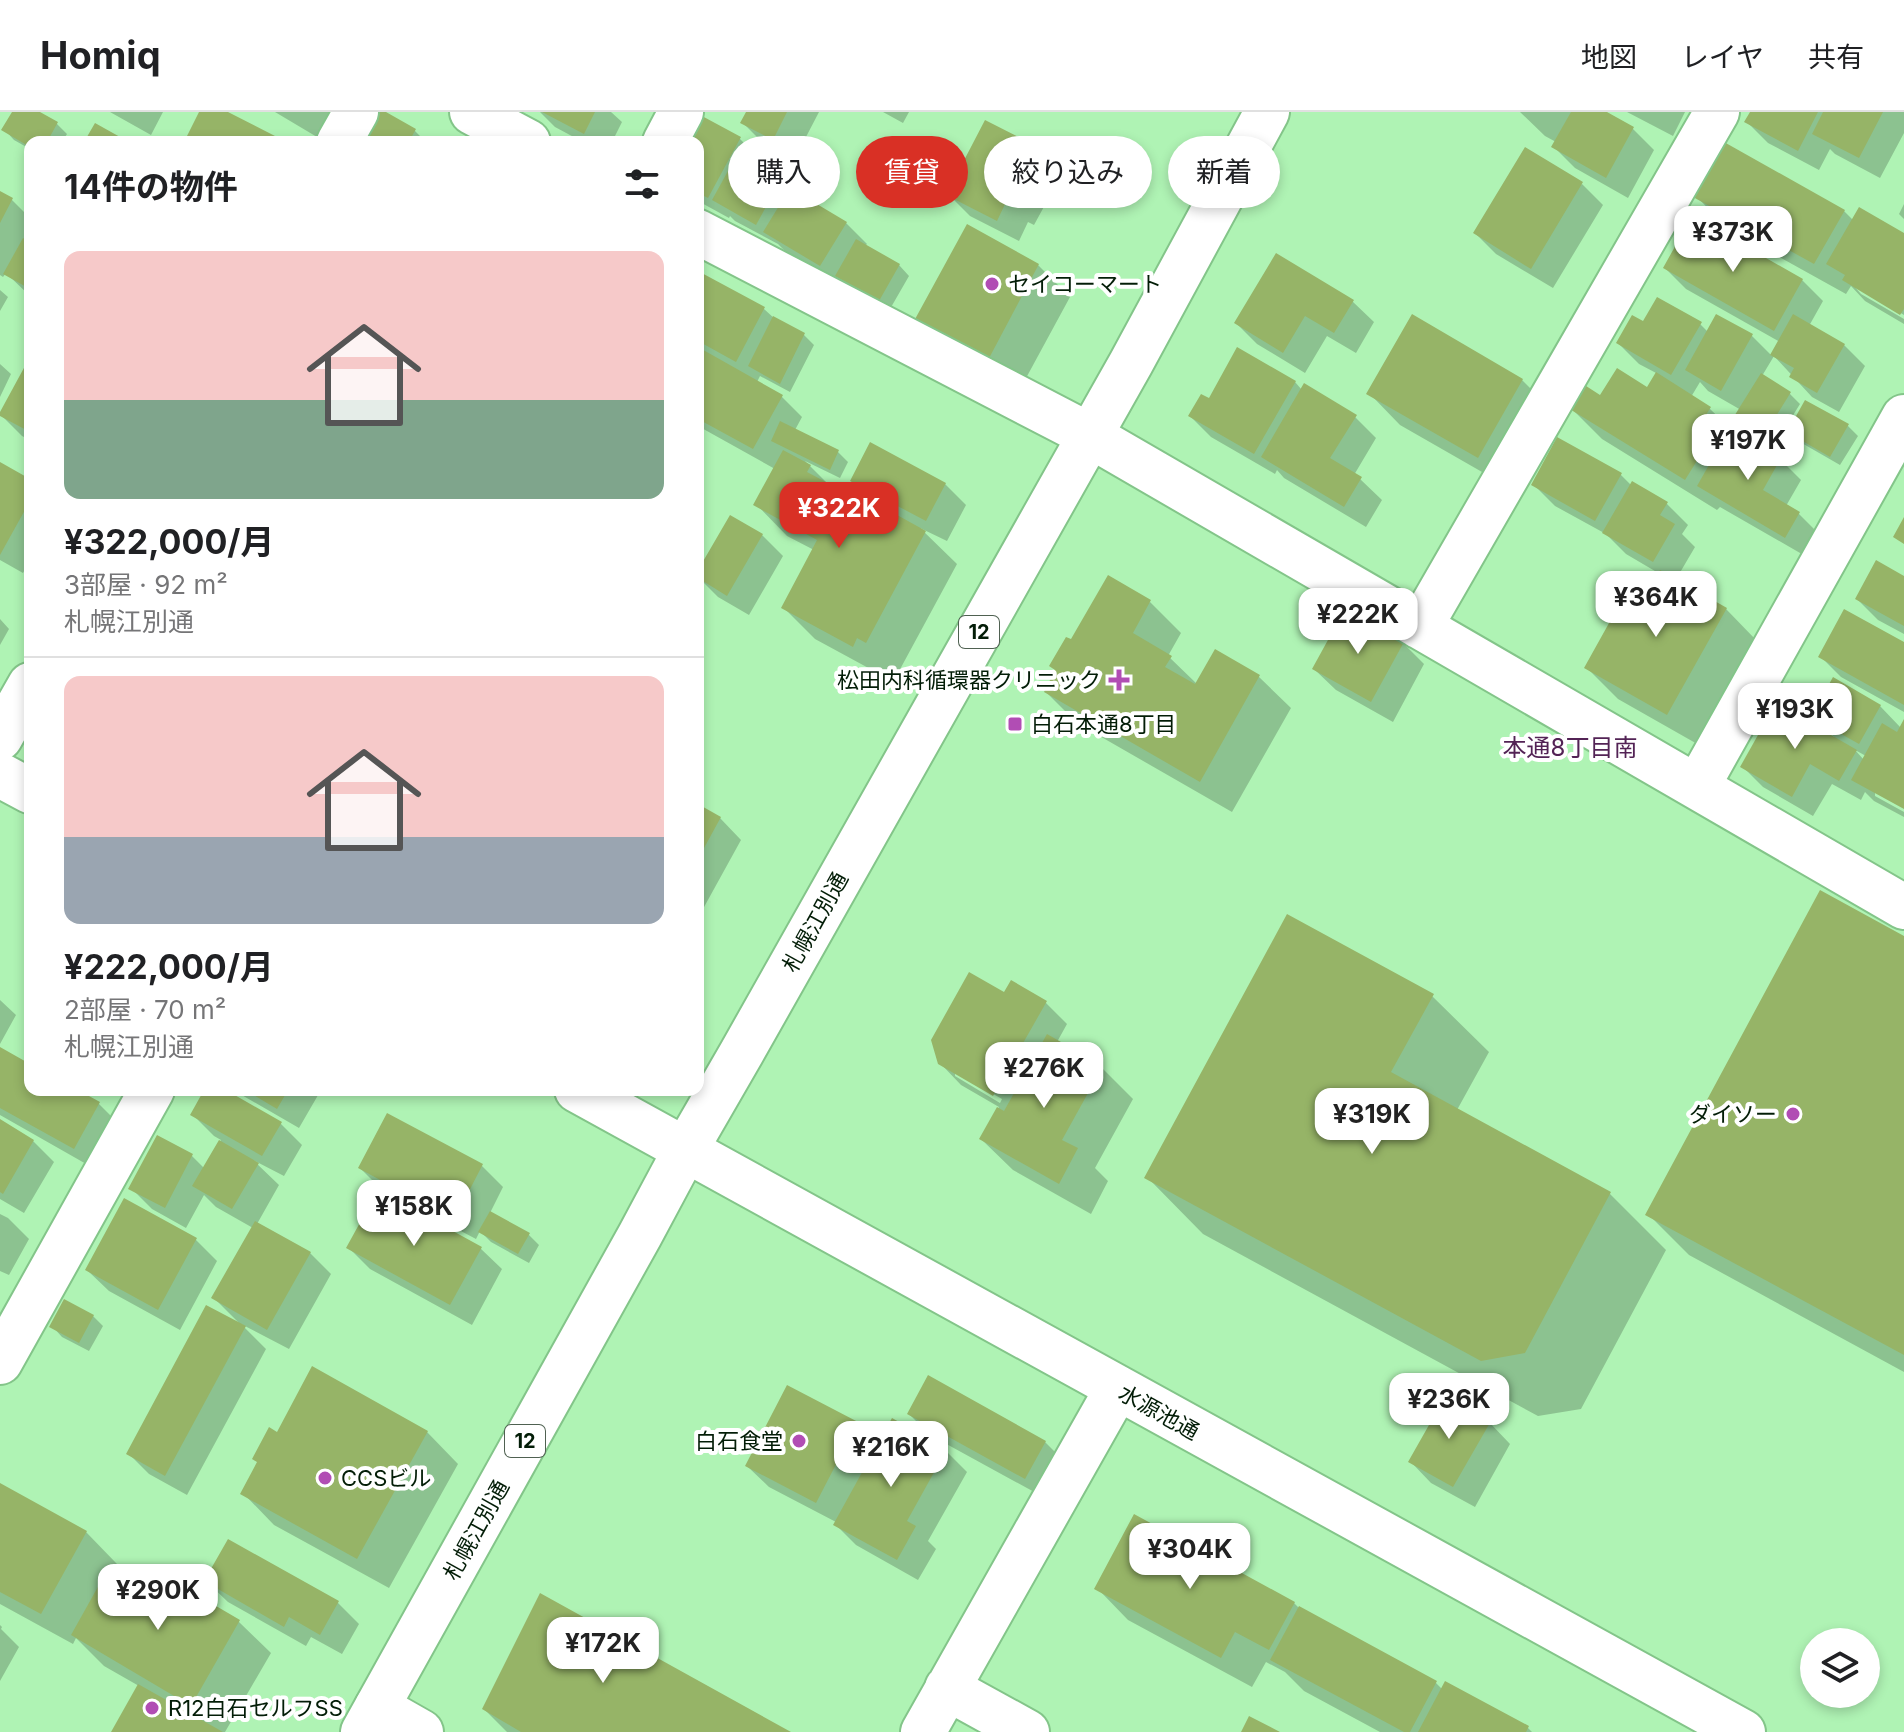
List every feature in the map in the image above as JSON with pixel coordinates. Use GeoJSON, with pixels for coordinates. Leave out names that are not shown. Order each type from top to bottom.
{"type":"FeatureCollection","features":[{"type":"Feature","properties":{"kind":"main road"},"geometry":{"type":"LineString","coordinates":[[342,136],[356,112]]}},
{"type":"Feature","properties":{"kind":"main road"},"geometry":{"type":"LineString","coordinates":[[472,112],[517,136]]}},
{"type":"Feature","properties":{"kind":"main road"},"geometry":{"type":"LineString","coordinates":[[668,136],[681,112]]}},
{"type":"Feature","properties":{"kind":"main road","name":"札幌江別通"},"geometry":{"type":"LineString","coordinates":[[370,1720],[686,1149],[1131,363],[1267,112]]}},
{"type":"Feature","properties":{"kind":"main road"},"geometry":{"type":"LineString","coordinates":[[1420,627],[1717,112]]}},
{"type":"Feature","properties":{"kind":"main road"},"geometry":{"type":"LineString","coordinates":[[704,235],[1089,435],[1904,907]]}},
{"type":"Feature","properties":{"kind":"main road"},"geometry":{"type":"LineString","coordinates":[[1697,787],[1904,417]]}},
{"type":"Feature","properties":{"kind":"main road"},"geometry":{"type":"LineString","coordinates":[[0,738],[24,696]]}},
{"type":"Feature","properties":{"kind":"main road"},"geometry":{"type":"LineString","coordinates":[[0,775],[24,788]]}},
{"type":"Feature","properties":{"kind":"main road"},"geometry":{"type":"LineString","coordinates":[[0,1362],[149,1096]]}},
{"type":"Feature","properties":{"kind":"main road","name":"水源池通"},"geometry":{"type":"LineString","coordinates":[[588,1096],[1743,1732]]}},
{"type":"Feature","properties":{"kind":"main road"},"geometry":{"type":"LineString","coordinates":[[923,1732],[1117,1389]]}},
{"type":"Feature","properties":{"kind":"main road"},"geometry":{"type":"LineString","coordinates":[[947,1688],[1027,1732]]}},
{"type":"Feature","properties":{"kind":"main road"},"geometry":{"type":"LineString","coordinates":[[370,1720],[421,1732]]}},
{"type":"Feature","properties":{"kind":"building"},"geometry":{"type":"Polygon","coordinates":[[[12,112],[40,112],[58,122],[50,136],[24,136],[24,143],[1,130],[12,112]]]}},
{"type":"Feature","properties":{"kind":"building"},"geometry":{"type":"Polygon","coordinates":[[[199,112],[228,112],[275,136],[187,136],[199,112]]]}},
{"type":"Feature","properties":{"kind":"building"},"geometry":{"type":"Polygon","coordinates":[[[373,112],[386,112],[416,129],[412,136],[359,136],[373,112]]]}},
{"type":"Feature","properties":{"kind":"building"},"geometry":{"type":"Polygon","coordinates":[[[542,112],[595,112],[584,134],[542,112]]]}},
{"type":"Feature","properties":{"kind":"building"},"geometry":{"type":"Polygon","coordinates":[[[746,112],[787,112],[775,136],[765,136],[740,123],[746,112]]]}},
{"type":"Feature","properties":{"kind":"building"},"geometry":{"type":"Polygon","coordinates":[[[1571,112],[1607,112],[1634,127],[1606,178],[1551,147],[1571,112]]]}},
{"type":"Feature","properties":{"kind":"building"},"geometry":{"type":"Polygon","coordinates":[[[1750,112],[1818,112],[1798,151],[1744,122],[1750,112]]]}},
{"type":"Feature","properties":{"kind":"building"},"geometry":{"type":"Polygon","coordinates":[[[1823,112],[1883,112],[1859,158],[1812,134],[1823,112]]]}},
{"type":"Feature","properties":{"kind":"building"},"geometry":{"type":"Polygon","coordinates":[[[702,116],[739,136],[728,136],[728,161],[708,198],[704,196],[704,136],[691,136],[702,116]]]}},
{"type":"Feature","properties":{"kind":"building"},"geometry":{"type":"Polygon","coordinates":[[[985,120],[1016,136],[984,136],[984,208],[1003,208],[997,221],[968,206],[968,153],[985,120]]]}},
{"type":"Feature","properties":{"kind":"building"},"geometry":{"type":"Polygon","coordinates":[[[95,123],[118,136],[87,136],[95,123]]]}},
{"type":"Feature","properties":{"kind":"building"},"geometry":{"type":"Polygon","coordinates":[[[1724,142],[1845,210],[1814,264],[1693,197],[1724,142]]]}},
{"type":"Feature","properties":{"kind":"building"},"geometry":{"type":"Polygon","coordinates":[[[1525,147],[1583,182],[1531,269],[1473,233],[1525,147]]]}},
{"type":"Feature","properties":{"kind":"building"},"geometry":{"type":"Polygon","coordinates":[[[728,171],[728,208],[765,208],[756,225],[712,200],[728,171]]]}},
{"type":"Feature","properties":{"kind":"building"},"geometry":{"type":"Polygon","coordinates":[[[0,191],[13,198],[0,223],[0,191]]]}},
{"type":"Feature","properties":{"kind":"building"},"geometry":{"type":"Polygon","coordinates":[[[1859,207],[1904,233],[1904,309],[1900,315],[1842,280],[1845,275],[1826,264],[1859,207]]]}},
{"type":"Feature","properties":{"kind":"building"},"geometry":{"type":"Polygon","coordinates":[[[778,208],[824,208],[847,222],[820,266],[763,232],[778,208]]]}},
{"type":"Feature","properties":{"kind":"building"},"geometry":{"type":"Polygon","coordinates":[[[1692,216],[1803,279],[1774,331],[1663,268],[1692,216]]]}},
{"type":"Feature","properties":{"kind":"building"},"geometry":{"type":"Polygon","coordinates":[[[967,224],[1039,264],[987,362],[914,321],[967,224]]]}},
{"type":"Feature","properties":{"kind":"building"},"geometry":{"type":"Polygon","coordinates":[[[23,238],[24,239],[24,286],[3,274],[23,238]]]}},
{"type":"Feature","properties":{"kind":"building"},"geometry":{"type":"Polygon","coordinates":[[[856,239],[900,264],[879,301],[835,276],[856,239]]]}},
{"type":"Feature","properties":{"kind":"building"},"geometry":{"type":"Polygon","coordinates":[[[1276,253],[1354,300],[1334,333],[1305,316],[1283,353],[1234,323],[1276,253]]]}},
{"type":"Feature","properties":{"kind":"building"},"geometry":{"type":"Polygon","coordinates":[[[704,274],[765,307],[736,362],[704,344],[704,274]]]}},
{"type":"Feature","properties":{"kind":"building"},"geometry":{"type":"Polygon","coordinates":[[[1657,297],[1702,322],[1671,375],[1616,343],[1632,315],[1643,321],[1657,297]]]}},
{"type":"Feature","properties":{"kind":"building"},"geometry":{"type":"Polygon","coordinates":[[[1412,314],[1523,379],[1478,458],[1366,394],[1412,314]]]}},
{"type":"Feature","properties":{"kind":"building"},"geometry":{"type":"Polygon","coordinates":[[[1716,314],[1753,334],[1721,391],[1685,370],[1716,314]]]}},
{"type":"Feature","properties":{"kind":"building"},"geometry":{"type":"Polygon","coordinates":[[[1793,314],[1845,344],[1817,393],[1789,377],[1794,368],[1770,355],[1793,314]]]}},
{"type":"Feature","properties":{"kind":"building"},"geometry":{"type":"Polygon","coordinates":[[[773,316],[805,333],[780,384],[748,366],[773,316]]]}},
{"type":"Feature","properties":{"kind":"building"},"geometry":{"type":"Polygon","coordinates":[[[1237,347],[1296,381],[1254,454],[1188,416],[1201,394],[1209,398],[1237,347]]]}},
{"type":"Feature","properties":{"kind":"building"},"geometry":{"type":"Polygon","coordinates":[[[704,350],[783,395],[753,449],[704,422],[704,350]]]}},
{"type":"Feature","properties":{"kind":"building"},"geometry":{"type":"Polygon","coordinates":[[[24,368],[24,429],[0,416],[24,368]]]}},
{"type":"Feature","properties":{"kind":"building"},"geometry":{"type":"Polygon","coordinates":[[[1617,368],[1647,387],[1656,372],[1711,407],[1704,418],[1718,427],[1685,480],[1568,408],[1583,384],[1600,395],[1617,368]]]}},
{"type":"Feature","properties":{"kind":"building"},"geometry":{"type":"Polygon","coordinates":[[[1761,373],[1791,392],[1763,437],[1733,418],[1761,373]]]}},
{"type":"Feature","properties":{"kind":"building"},"geometry":{"type":"Polygon","coordinates":[[[1304,383],[1357,415],[1330,458],[1362,477],[1344,507],[1261,457],[1304,383]]]}},
{"type":"Feature","properties":{"kind":"building"},"geometry":{"type":"Polygon","coordinates":[[[1805,400],[1849,424],[1830,457],[1787,432],[1805,400]]]}},
{"type":"Feature","properties":{"kind":"building"},"geometry":{"type":"Polygon","coordinates":[[[780,421],[839,450],[830,470],[771,441],[780,421]]]}},
{"type":"Feature","properties":{"kind":"building"},"geometry":{"type":"Polygon","coordinates":[[[1730,428],[1781,458],[1763,490],[1800,512],[1785,538],[1697,486],[1730,428]]]}},
{"type":"Feature","properties":{"kind":"building"},"geometry":{"type":"Polygon","coordinates":[[[1557,437],[1622,473],[1595,521],[1531,485],[1557,437]]]}},
{"type":"Feature","properties":{"kind":"building"},"geometry":{"type":"Polygon","coordinates":[[[870,442],[946,483],[926,521],[850,481],[870,442]]]}},
{"type":"Feature","properties":{"kind":"building"},"geometry":{"type":"Polygon","coordinates":[[[783,450],[811,465],[807,472],[839,489],[841,484],[926,531],[866,643],[857,638],[853,647],[781,608],[817,540],[753,505],[783,450]]]}},
{"type":"Feature","properties":{"kind":"building"},"geometry":{"type":"Polygon","coordinates":[[[0,462],[24,476],[24,512],[0,555],[0,462]]]}},
{"type":"Feature","properties":{"kind":"building"},"geometry":{"type":"Polygon","coordinates":[[[1632,481],[1668,502],[1660,515],[1675,524],[1653,562],[1602,533],[1632,481]]]}},
{"type":"Feature","properties":{"kind":"building"},"geometry":{"type":"Polygon","coordinates":[[[730,515],[763,534],[727,596],[704,582],[704,560],[730,515]]]}},
{"type":"Feature","properties":{"kind":"building"},"geometry":{"type":"Polygon","coordinates":[[[1904,517],[1904,544],[1893,537],[1904,517]]]}},
{"type":"Feature","properties":{"kind":"building"},"geometry":{"type":"Polygon","coordinates":[[[1876,560],[1904,576],[1904,626],[1855,599],[1876,560]]]}},
{"type":"Feature","properties":{"kind":"building"},"geometry":{"type":"Polygon","coordinates":[[[1660,570],[1727,608],[1667,715],[1584,668],[1638,571],[1654,580],[1660,570]]]}},
{"type":"Feature","properties":{"kind":"building","name":"松田内科循環器クリニック"},"geometry":{"type":"Polygon","coordinates":[[[1108,575],[1151,600],[1133,633],[1172,656],[1165,667],[1195,684],[1215,649],[1260,675],[1200,782],[1044,692],[1055,670],[1049,666],[1066,637],[1071,639],[1108,575]]]}},
{"type":"Feature","properties":{"kind":"building"},"geometry":{"type":"Polygon","coordinates":[[[1345,609],[1404,642],[1371,702],[1312,669],[1345,609]]]}},
{"type":"Feature","properties":{"kind":"building"},"geometry":{"type":"Polygon","coordinates":[[[1844,609],[1904,642],[1904,705],[1818,657],[1844,609]]]}},
{"type":"Feature","properties":{"kind":"building"},"geometry":{"type":"Polygon","coordinates":[[[1833,677],[1881,705],[1859,744],[1811,717],[1833,677]]]}},
{"type":"Feature","properties":{"kind":"building"},"geometry":{"type":"Polygon","coordinates":[[[1776,703],[1857,750],[1839,781],[1810,764],[1792,797],[1740,767],[1776,703]]]}},
{"type":"Feature","properties":{"kind":"building"},"geometry":{"type":"Polygon","coordinates":[[[1904,719],[1904,809],[1851,780],[1882,723],[1897,732],[1904,719]]]}},
{"type":"Feature","properties":{"kind":"building"},"geometry":{"type":"Polygon","coordinates":[[[704,807],[721,817],[704,848],[704,807]]]}},
{"type":"Feature","properties":{"kind":"building"},"geometry":{"type":"Polygon","coordinates":[[[1820,890],[1904,936],[1904,1355],[1645,1215],[1820,890]]]}},
{"type":"Feature","properties":{"kind":"building"},"geometry":{"type":"Polygon","coordinates":[[[1287,914],[1434,994],[1391,1072],[1611,1192],[1525,1353],[1481,1361],[1144,1178],[1287,914]]]}},
{"type":"Feature","properties":{"kind":"building"},"geometry":{"type":"Polygon","coordinates":[[[969,972],[1004,992],[1011,980],[1047,1001],[993,1096],[938,1064],[931,1040],[969,972]]]}},
{"type":"Feature","properties":{"kind":"building"},"geometry":{"type":"Polygon","coordinates":[[[1047,1034],[1103,1066],[1062,1140],[1078,1148],[1059,1184],[979,1139],[997,1107],[1004,1111],[1047,1034]]]}},
{"type":"Feature","properties":{"kind":"building"},"geometry":{"type":"Polygon","coordinates":[[[0,1047],[24,1061],[24,1096],[89,1096],[100,1102],[74,1149],[0,1108],[0,1047]]]}},
{"type":"Feature","properties":{"kind":"building"},"geometry":{"type":"Polygon","coordinates":[[[201,1096],[236,1096],[282,1122],[262,1156],[190,1115],[201,1096]]]}},
{"type":"Feature","properties":{"kind":"building"},"geometry":{"type":"Polygon","coordinates":[[[255,1096],[285,1096],[277,1109],[255,1096]]]}},
{"type":"Feature","properties":{"kind":"building"},"geometry":{"type":"Polygon","coordinates":[[[387,1113],[483,1164],[454,1220],[358,1168],[387,1113]]]}},
{"type":"Feature","properties":{"kind":"building"},"geometry":{"type":"Polygon","coordinates":[[[0,1119],[34,1140],[3,1194],[0,1192],[0,1119]]]}},
{"type":"Feature","properties":{"kind":"building"},"geometry":{"type":"Polygon","coordinates":[[[157,1135],[193,1154],[165,1208],[128,1189],[157,1135]]]}},
{"type":"Feature","properties":{"kind":"building"},"geometry":{"type":"Polygon","coordinates":[[[219,1140],[259,1163],[232,1209],[192,1186],[219,1140]]]}},
{"type":"Feature","properties":{"kind":"building"},"geometry":{"type":"Polygon","coordinates":[[[378,1190],[482,1247],[450,1305],[346,1248],[378,1190]]]}},
{"type":"Feature","properties":{"kind":"building"},"geometry":{"type":"Polygon","coordinates":[[[124,1198],[197,1238],[158,1310],[85,1270],[124,1198]]]}},
{"type":"Feature","properties":{"kind":"building"},"geometry":{"type":"Polygon","coordinates":[[[490,1211],[530,1233],[518,1254],[478,1232],[490,1211]]]}},
{"type":"Feature","properties":{"kind":"building"},"geometry":{"type":"Polygon","coordinates":[[[255,1221],[311,1252],[267,1330],[211,1298],[255,1221]]]}},
{"type":"Feature","properties":{"kind":"building"},"geometry":{"type":"Polygon","coordinates":[[[64,1299],[94,1315],[79,1343],[49,1327],[64,1299]]]}},
{"type":"Feature","properties":{"kind":"building"},"geometry":{"type":"Polygon","coordinates":[[[206,1305],[246,1326],[165,1476],[126,1454],[206,1305]]]}},
{"type":"Feature","properties":{"kind":"building","name":"CCSビル"},"geometry":{"type":"Polygon","coordinates":[[[312,1366],[428,1431],[357,1559],[240,1494],[257,1462],[252,1459],[269,1427],[277,1432],[312,1366]]]}},
{"type":"Feature","properties":{"kind":"building"},"geometry":{"type":"Polygon","coordinates":[[[928,1375],[1046,1441],[1025,1479],[907,1414],[928,1375]]]}},
{"type":"Feature","properties":{"kind":"building"},"geometry":{"type":"Polygon","coordinates":[[[787,1385],[858,1422],[816,1503],[745,1466],[787,1385]]]}},
{"type":"Feature","properties":{"kind":"building"},"geometry":{"type":"Polygon","coordinates":[[[1446,1395],[1491,1421],[1453,1487],[1408,1462],[1446,1395]]]}},
{"type":"Feature","properties":{"kind":"building"},"geometry":{"type":"Polygon","coordinates":[[[892,1418],[947,1449],[907,1521],[916,1526],[897,1560],[833,1525],[892,1418]]]}},
{"type":"Feature","properties":{"kind":"building"},"geometry":{"type":"Polygon","coordinates":[[[0,1483],[87,1531],[41,1614],[0,1592],[0,1483]]]}},
{"type":"Feature","properties":{"kind":"building"},"geometry":{"type":"Polygon","coordinates":[[[1134,1514],[1295,1602],[1269,1650],[1235,1632],[1221,1658],[1094,1589],[1134,1514]]]}},
{"type":"Feature","properties":{"kind":"building"},"geometry":{"type":"Polygon","coordinates":[[[228,1539],[339,1601],[320,1635],[289,1617],[284,1627],[204,1581],[228,1539]]]}},
{"type":"Feature","properties":{"kind":"building"},"geometry":{"type":"Polygon","coordinates":[[[146,1565],[240,1620],[191,1706],[71,1635],[104,1576],[131,1591],[146,1565]]]}},
{"type":"Feature","properties":{"kind":"building"},"geometry":{"type":"Polygon","coordinates":[[[540,1593],[791,1732],[521,1732],[482,1709],[540,1593]]]}},
{"type":"Feature","properties":{"kind":"building"},"geometry":{"type":"Polygon","coordinates":[[[1299,1606],[1437,1681],[1410,1732],[1404,1732],[1270,1660],[1299,1606]]]}},
{"type":"Feature","properties":{"kind":"building"},"geometry":{"type":"Polygon","coordinates":[[[1445,1681],[1529,1726],[1526,1732],[1418,1732],[1445,1681]]]}},
{"type":"Feature","properties":{"kind":"building","name":"R12白石セルフSS"},"geometry":{"type":"Polygon","coordinates":[[[138,1684],[223,1732],[111,1732],[138,1684]]]}},
{"type":"Feature","properties":{"kind":"building"},"geometry":{"type":"Polygon","coordinates":[[[1249,1716],[1280,1732],[1241,1732],[1249,1716]]]}},
{"type":"Feature","properties":{"kind":"place","name":"セイコーマート"},"geometry":{"type":"Point","coordinates":[992,284]}},
{"type":"Feature","properties":{"kind":"place","name":"松田内科循環器クリニック"},"geometry":{"type":"Point","coordinates":[1119,680]}},
{"type":"Feature","properties":{"kind":"place","name":"白石本通8丁目"},"geometry":{"type":"Point","coordinates":[1015,724]}},
{"type":"Feature","properties":{"kind":"place","name":"ダイソー"},"geometry":{"type":"Point","coordinates":[1793,1114]}},
{"type":"Feature","properties":{"kind":"place","name":"白石食堂"},"geometry":{"type":"Point","coordinates":[799,1441]}},
{"type":"Feature","properties":{"kind":"place","name":"CCSビル"},"geometry":{"type":"Point","coordinates":[325,1478]}},
{"type":"Feature","properties":{"kind":"place","name":"R12白石セルフSS"},"geometry":{"type":"Point","coordinates":[152,1708]}},
{"type":"Feature","properties":{"kind":"district","name":"本通8丁目南"},"geometry":{"type":"Point","coordinates":[1570,748]}}]}
